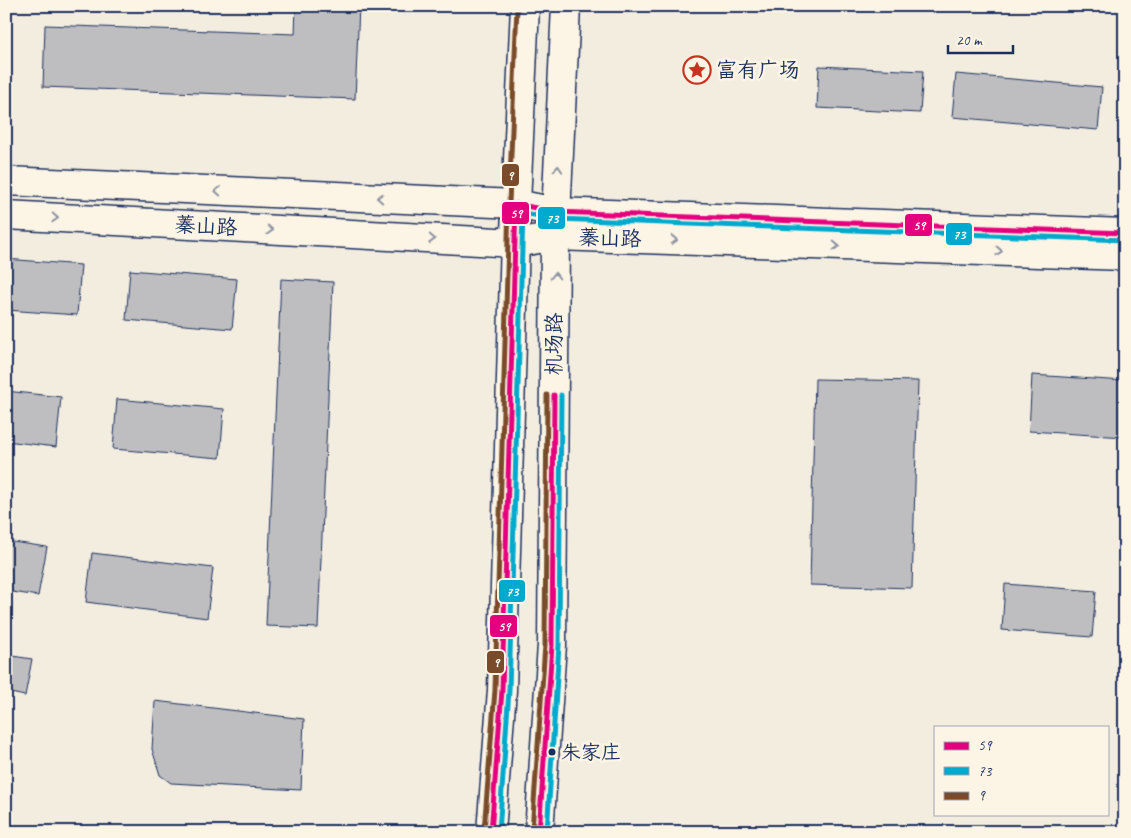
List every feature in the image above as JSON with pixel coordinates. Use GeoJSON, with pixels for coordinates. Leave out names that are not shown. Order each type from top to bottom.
{"type":"FeatureCollection","features":[{"type":"Feature","properties":{"kind":"main road","name":"机场路"},"geometry":{"type":"LineString","coordinates":[[491,832],[502,690],[516,204],[525,6]]}},
{"type":"Feature","properties":{"kind":"main road","name":"机场路"},"geometry":{"type":"LineString","coordinates":[[539,832],[552,645],[555,224],[566,6]]}},
{"type":"Feature","properties":{"kind":"main road","name":"蓁山路"},"geometry":{"type":"LineString","coordinates":[[6,181],[516,204],[555,224],[1125,256]]}},
{"type":"Feature","properties":{"kind":"main road","name":"蓁山路"},"geometry":{"type":"LineString","coordinates":[[6,215],[516,243],[555,224],[1125,233]]}},
{"type":"Feature","properties":{"kind":"building"},"geometry":{"type":"Polygon","coordinates":[[[296,6],[359,6],[355,99],[43,87],[45,25],[295,34],[296,6]]]}},
{"type":"Feature","properties":{"kind":"building"},"geometry":{"type":"Polygon","coordinates":[[[819,66],[923,71],[920,113],[817,108],[819,66]]]}},
{"type":"Feature","properties":{"kind":"building"},"geometry":{"type":"Polygon","coordinates":[[[956,74],[1102,87],[1098,130],[952,117],[956,74]]]}},
{"type":"Feature","properties":{"kind":"building"},"geometry":{"type":"Polygon","coordinates":[[[6,259],[81,265],[77,315],[6,310],[6,259]]]}},
{"type":"Feature","properties":{"kind":"building"},"geometry":{"type":"Polygon","coordinates":[[[130,270],[237,279],[232,329],[126,320],[130,270]]]}},
{"type":"Feature","properties":{"kind":"building"},"geometry":{"type":"Polygon","coordinates":[[[281,279],[333,282],[318,628],[266,626],[281,279]]]}},
{"type":"Feature","properties":{"kind":"building"},"geometry":{"type":"Polygon","coordinates":[[[1032,375],[1125,381],[1125,437],[1029,431],[1032,375]]]}},
{"type":"Feature","properties":{"kind":"building"},"geometry":{"type":"Polygon","coordinates":[[[815,379],[918,381],[912,588],[810,585],[815,379]]]}},
{"type":"Feature","properties":{"kind":"building"},"geometry":{"type":"Polygon","coordinates":[[[6,391],[61,397],[56,447],[6,441],[6,391]]]}},
{"type":"Feature","properties":{"kind":"building"},"geometry":{"type":"Polygon","coordinates":[[[117,399],[224,409],[220,458],[113,449],[117,399]]]}},
{"type":"Feature","properties":{"kind":"building"},"geometry":{"type":"Polygon","coordinates":[[[6,541],[47,547],[38,596],[6,591],[6,541]]]}},
{"type":"Feature","properties":{"kind":"building"},"geometry":{"type":"Polygon","coordinates":[[[92,553],[213,568],[207,618],[86,602],[92,553]]]}},
{"type":"Feature","properties":{"kind":"building"},"geometry":{"type":"Polygon","coordinates":[[[1005,584],[1096,591],[1092,637],[1002,630],[1005,584]]]}},
{"type":"Feature","properties":{"kind":"building"},"geometry":{"type":"Polygon","coordinates":[[[6,655],[32,659],[25,696],[6,692],[6,655]]]}},
{"type":"Feature","properties":{"kind":"building"},"geometry":{"type":"Polygon","coordinates":[[[155,701],[304,719],[301,790],[171,783],[160,775],[152,749],[155,701]]]}},
{"type":"Feature","properties":{"kind":"transit line","name":"9"},"geometry":{"type":"LineString","coordinates":[[484,831],[495,690],[509,204],[517,6]]}},
{"type":"Feature","properties":{"kind":"transit line","name":"59"},"geometry":{"type":"LineString","coordinates":[[491,832],[502,690],[516,204],[556,212],[1125,233]]}},
{"type":"Feature","properties":{"kind":"transit line","name":"73"},"geometry":{"type":"LineString","coordinates":[[499,832],[509,690],[523,213],[556,219],[1125,240]]}},
{"type":"Feature","properties":{"kind":"transit line","name":"9"},"geometry":{"type":"LineString","coordinates":[[532,831],[545,645],[547,395]]}},
{"type":"Feature","properties":{"kind":"transit line","name":"59"},"geometry":{"type":"LineString","coordinates":[[539,832],[552,645],[554,395]]}},
{"type":"Feature","properties":{"kind":"transit line","name":"73"},"geometry":{"type":"LineString","coordinates":[[547,832],[559,645],[561,395]]}},
{"type":"Feature","properties":{"kind":"place","name":"富有广场"},"geometry":{"type":"Point","coordinates":[697,70]}},
{"type":"Feature","properties":{"kind":"place","name":"朱家庄"},"geometry":{"type":"Point","coordinates":[552,752]}}]}
